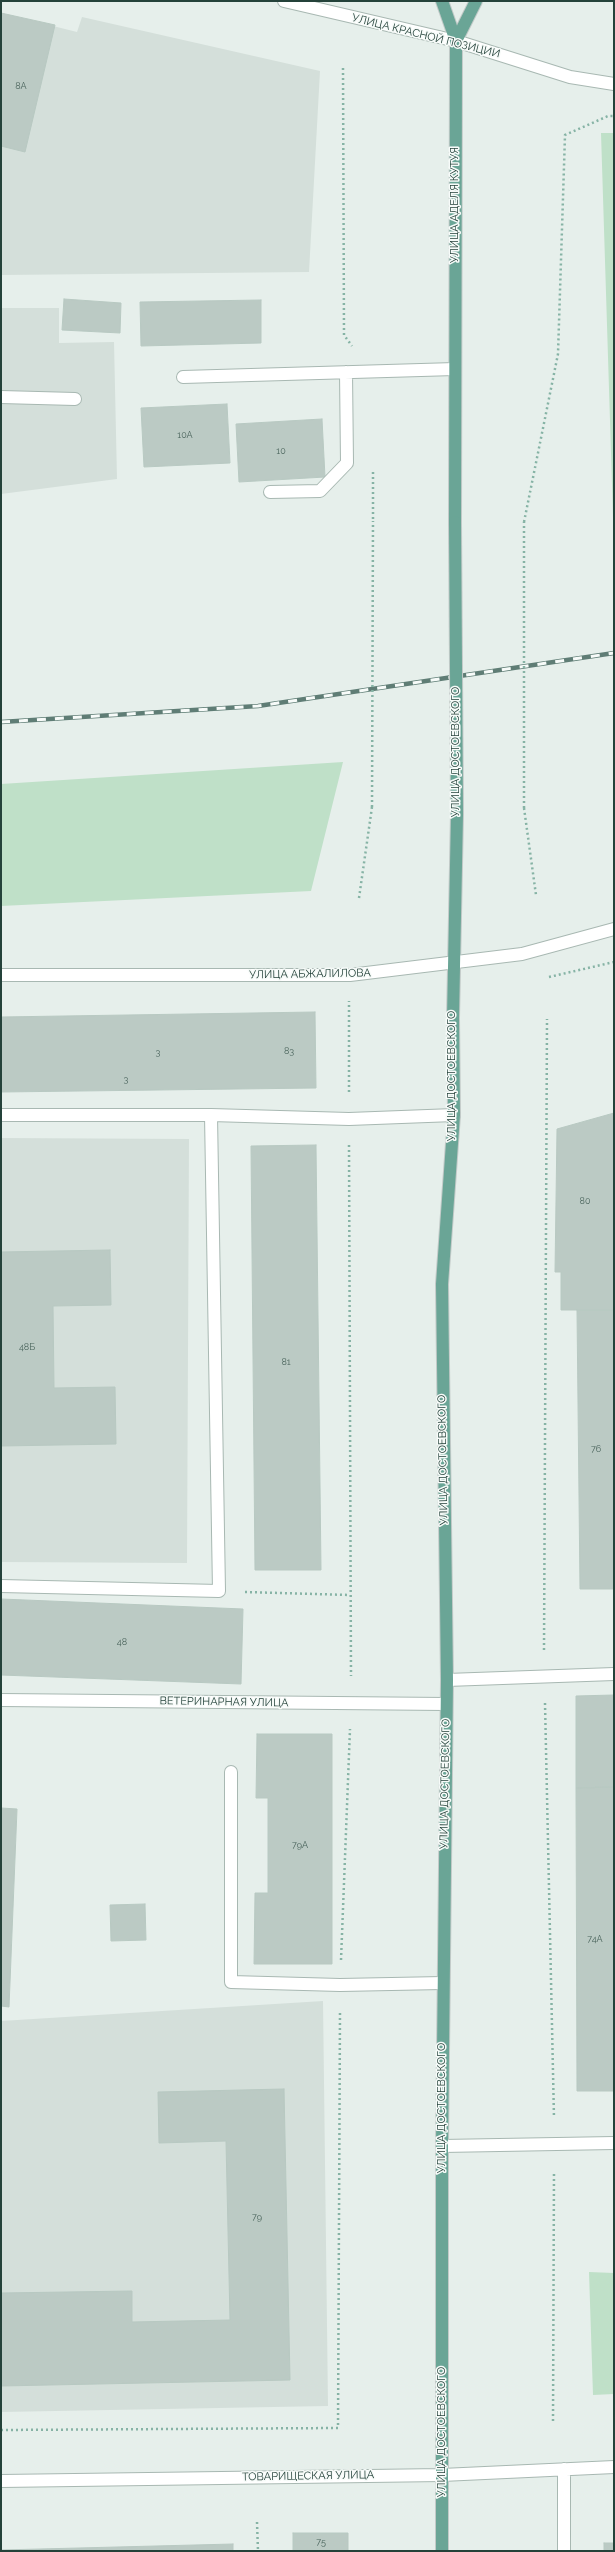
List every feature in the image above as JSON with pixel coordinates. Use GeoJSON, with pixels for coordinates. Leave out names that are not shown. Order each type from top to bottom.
{"type":"FeatureCollection","features":[{"type":"Feature","properties":{"kind":"main road","name":"УЛИЦА АДЕЛЯ КУТУЯ"},"geometry":{"type":"LineString","coordinates":[[442,1],[456,41],[455,369]]}},
{"type":"Feature","properties":{"kind":"main road","name":"УЛИЦА АДЕЛЯ КУТУЯ"},"geometry":{"type":"LineString","coordinates":[[456,41],[476,1]]}},
{"type":"Feature","properties":{"kind":"main road","name":"УЛИЦА ДОСТОЕВСКОГО"},"geometry":{"type":"LineString","coordinates":[[442,2551],[442,2146],[447,1680],[442,1284],[454,1115],[454,964],[457,814],[455,369]]}},
{"type":"Feature","properties":{"kind":"street","name":"УЛИЦА КРАСНОЙ ПОЗИЦИИ"},"geometry":{"type":"LineString","coordinates":[[284,1],[456,41],[570,77],[614,84]]}},
{"type":"Feature","properties":{"kind":"street"},"geometry":{"type":"LineString","coordinates":[[183,377],[346,372],[373,373],[455,369]]}},
{"type":"Feature","properties":{"kind":"street"},"geometry":{"type":"LineString","coordinates":[[270,492],[320,491],[347,463],[346,372]]}},
{"type":"Feature","properties":{"kind":"street"},"geometry":{"type":"LineString","coordinates":[[1,397],[75,399]]}},
{"type":"Feature","properties":{"kind":"street","name":"УЛИЦА АБЖАЛИЛОВА"},"geometry":{"type":"LineString","coordinates":[[1,975],[350,975],[454,964],[522,954],[614,929]]}},
{"type":"Feature","properties":{"kind":"street"},"geometry":{"type":"LineString","coordinates":[[1,1115],[211,1115],[349,1119],[454,1115]]}},
{"type":"Feature","properties":{"kind":"street"},"geometry":{"type":"LineString","coordinates":[[1,1586],[219,1591],[211,1115]]}},
{"type":"Feature","properties":{"kind":"street"},"geometry":{"type":"LineString","coordinates":[[447,1680],[614,1674]]}},
{"type":"Feature","properties":{"kind":"street","name":"ВЕТЕРИНАРНАЯ УЛИЦА"},"geometry":{"type":"LineString","coordinates":[[1,1700],[446,1704]]}},
{"type":"Feature","properties":{"kind":"street"},"geometry":{"type":"LineString","coordinates":[[231,1772],[231,1982],[340,1985],[444,1983]]}},
{"type":"Feature","properties":{"kind":"street"},"geometry":{"type":"LineString","coordinates":[[442,2146],[614,2143]]}},
{"type":"Feature","properties":{"kind":"street","name":"ТОВАРИЩЕСКАЯ УЛИЦА"},"geometry":{"type":"LineString","coordinates":[[1,2481],[442,2475],[614,2468]]}},
{"type":"Feature","properties":{"kind":"street"},"geometry":{"type":"LineString","coordinates":[[564,2469],[564,2551]]}},
{"type":"Feature","properties":{"kind":"path"},"geometry":{"type":"LineString","coordinates":[[343,68],[344,335],[373,373]]}},
{"type":"Feature","properties":{"kind":"path"},"geometry":{"type":"LineString","coordinates":[[536,895],[524,808],[524,522],[558,354],[565,135],[608,116],[614,116]]}},
{"type":"Feature","properties":{"kind":"path"},"geometry":{"type":"LineString","coordinates":[[359,898],[372,807],[373,466]]}},
{"type":"Feature","properties":{"kind":"path"},"geometry":{"type":"LineString","coordinates":[[549,977],[614,962]]}},
{"type":"Feature","properties":{"kind":"path"},"geometry":{"type":"LineString","coordinates":[[547,1019],[544,1676],[554,2144],[553,2421]]}},
{"type":"Feature","properties":{"kind":"path"},"geometry":{"type":"LineString","coordinates":[[219,1591],[350,1595]]}},
{"type":"Feature","properties":{"kind":"path"},"geometry":{"type":"LineString","coordinates":[[1,2430],[338,2428]]}},
{"type":"Feature","properties":{"kind":"path"},"geometry":{"type":"LineString","coordinates":[[257,2522],[258,2551]]}},
{"type":"Feature","properties":{"kind":"shaded area"},"geometry":{"type":"Polygon","coordinates":[[[1,13],[77,32],[82,17],[320,71],[309,272],[1,275],[1,13]]]}},
{"type":"Feature","properties":{"kind":"shaded area"},"geometry":{"type":"Polygon","coordinates":[[[1,308],[59,308],[59,343],[114,342],[117,479],[1,494],[1,308]]]}},
{"type":"Feature","properties":{"kind":"shaded area"},"geometry":{"type":"Polygon","coordinates":[[[1,1138],[189,1139],[187,1563],[1,1562],[1,1138]]]}},
{"type":"Feature","properties":{"kind":"shaded area"},"geometry":{"type":"Polygon","coordinates":[[[323,2001],[328,2406],[1,2412],[1,2021],[323,2001]]]}},
{"type":"Feature","properties":{"kind":"green space"},"geometry":{"type":"Polygon","coordinates":[[[601,133],[614,133],[614,549],[601,133]]]}},
{"type":"Feature","properties":{"kind":"green space"},"geometry":{"type":"Polygon","coordinates":[[[343,762],[311,891],[1,906],[1,784],[343,762]]]}},
{"type":"Feature","properties":{"kind":"green space"},"geometry":{"type":"Polygon","coordinates":[[[589,2272],[614,2273],[614,2394],[593,2395],[589,2272]]]}},
{"type":"Feature","properties":{"kind":"building"},"geometry":{"type":"Polygon","coordinates":[[[1,13],[55,25],[25,152],[1,146],[1,13]]]}},
{"type":"Feature","properties":{"kind":"building"},"geometry":{"type":"Polygon","coordinates":[[[64,299],[121,303],[120,333],[62,330],[64,299]]]}},
{"type":"Feature","properties":{"kind":"building"},"geometry":{"type":"Polygon","coordinates":[[[261,300],[261,343],[141,346],[140,302],[261,300]]]}},
{"type":"Feature","properties":{"kind":"building"},"geometry":{"type":"Polygon","coordinates":[[[227,404],[230,463],[144,467],[141,408],[227,404]]]}},
{"type":"Feature","properties":{"kind":"building"},"geometry":{"type":"Polygon","coordinates":[[[322,419],[325,477],[239,482],[236,424],[322,419]]]}},
{"type":"Feature","properties":{"kind":"building"},"geometry":{"type":"Polygon","coordinates":[[[315,1012],[316,1088],[1,1092],[1,1017],[315,1012]]]}},
{"type":"Feature","properties":{"kind":"building"},"geometry":{"type":"Polygon","coordinates":[[[614,1113],[614,1310],[561,1310],[561,1272],[555,1272],[557,1129],[614,1113]]]}},
{"type":"Feature","properties":{"kind":"building"},"geometry":{"type":"Polygon","coordinates":[[[316,1145],[321,1570],[255,1570],[251,1146],[316,1145]]]}},
{"type":"Feature","properties":{"kind":"building"},"geometry":{"type":"Polygon","coordinates":[[[110,1250],[111,1305],[53,1306],[54,1388],[115,1387],[116,1444],[1,1446],[1,1252],[110,1250]]]}},
{"type":"Feature","properties":{"kind":"building"},"geometry":{"type":"Polygon","coordinates":[[[577,1310],[614,1310],[614,1589],[580,1589],[577,1310]]]}},
{"type":"Feature","properties":{"kind":"building"},"geometry":{"type":"Polygon","coordinates":[[[1,1599],[243,1609],[241,1684],[1,1675],[1,1599]]]}},
{"type":"Feature","properties":{"kind":"building"},"geometry":{"type":"Polygon","coordinates":[[[614,1695],[614,1787],[576,1788],[576,1696],[614,1695]]]}},
{"type":"Feature","properties":{"kind":"building"},"geometry":{"type":"Polygon","coordinates":[[[257,1734],[332,1734],[332,1964],[254,1964],[255,1893],[268,1893],[268,1798],[256,1798],[257,1734]]]}},
{"type":"Feature","properties":{"kind":"building"},"geometry":{"type":"Polygon","coordinates":[[[614,1787],[614,2091],[577,2091],[576,1788],[614,1787]]]}},
{"type":"Feature","properties":{"kind":"building"},"geometry":{"type":"Polygon","coordinates":[[[1,1808],[17,1809],[9,2007],[1,2006],[1,1808]]]}},
{"type":"Feature","properties":{"kind":"building"},"geometry":{"type":"Polygon","coordinates":[[[145,1904],[146,1940],[111,1941],[110,1905],[145,1904]]]}},
{"type":"Feature","properties":{"kind":"building"},"geometry":{"type":"Polygon","coordinates":[[[284,2089],[290,2380],[1,2386],[1,2293],[132,2291],[132,2322],[230,2320],[226,2141],[159,2143],[158,2092],[284,2089]]]}},
{"type":"Feature","properties":{"kind":"building"},"geometry":{"type":"Polygon","coordinates":[[[293,2533],[348,2533],[348,2551],[293,2551],[293,2533]]]}},
{"type":"Feature","properties":{"kind":"building"},"geometry":{"type":"Polygon","coordinates":[[[604,2543],[614,2543],[614,2551],[604,2551],[604,2543]]]}},
{"type":"Feature","properties":{"kind":"building"},"geometry":{"type":"Polygon","coordinates":[[[233,2544],[233,2551],[1,2551],[1,2550],[233,2544]]]}},
{"type":"Feature","properties":{"kind":"railway"},"geometry":{"type":"LineString","coordinates":[[1,722],[258,706],[614,653]]}}]}
